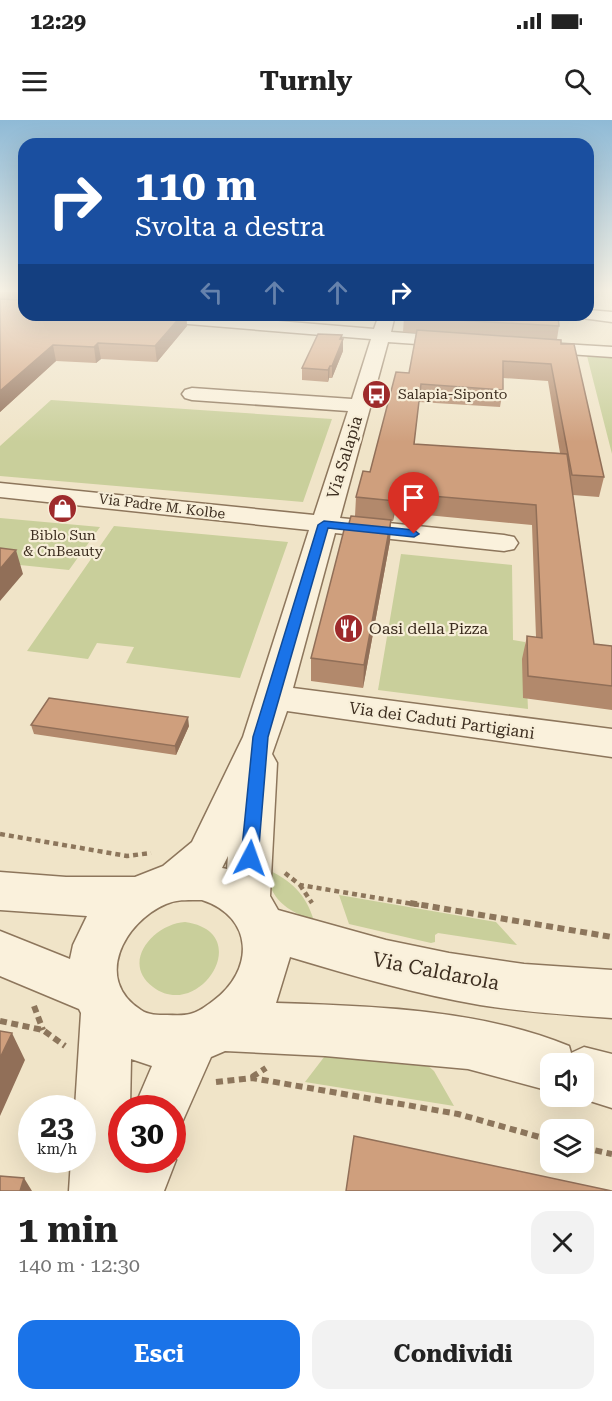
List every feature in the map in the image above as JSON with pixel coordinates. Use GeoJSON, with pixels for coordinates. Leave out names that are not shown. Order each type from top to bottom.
{"type":"FeatureCollection","features":[{"type":"Feature","properties":{"kind":"street","name":"Via Salapia"},"geometry":{"type":"LineString","coordinates":[[157,877],[208,854],[261,737],[379,342]]}},
{"type":"Feature","properties":{"kind":"street"},"geometry":{"type":"LineString","coordinates":[[467,342],[472,343]]}},
{"type":"Feature","properties":{"kind":"street"},"geometry":{"type":"LineString","coordinates":[[507,345],[612,352]]}},
{"type":"Feature","properties":{"kind":"street"},"geometry":{"type":"LineString","coordinates":[[192,394],[360,406]]}},
{"type":"Feature","properties":{"kind":"street","name":"Via Padre M. Kolbe"},"geometry":{"type":"LineString","coordinates":[[0,490],[504,543]]}},
{"type":"Feature","properties":{"kind":"street","name":"Via dei Caduti Partigiani"},"geometry":{"type":"LineString","coordinates":[[273,697],[612,743]]}},
{"type":"Feature","properties":{"kind":"street","name":"Via Salapia"},"geometry":{"type":"LineString","coordinates":[[255,915],[251,836],[261,737]]}},
{"type":"Feature","properties":{"kind":"street"},"geometry":{"type":"LineString","coordinates":[[99,1191],[100,1003],[92,970],[95,948],[112,919],[157,877]]}},
{"type":"Feature","properties":{"kind":"street"},"geometry":{"type":"LineString","coordinates":[[0,891],[66,897],[157,877],[202,881],[227,888],[255,915],[267,944],[267,961],[262,980],[254,997],[172,1095]]}},
{"type":"Feature","properties":{"kind":"street","name":"Via Caldarola"},"geometry":{"type":"LineString","coordinates":[[255,915],[339,951],[402,966],[510,986],[612,994]]}},
{"type":"Feature","properties":{"kind":"street"},"geometry":{"type":"LineString","coordinates":[[0,953],[100,1003],[122,1029],[144,1039],[209,1049],[325,1030],[468,1043],[540,1062]]}},
{"type":"Feature","properties":{"kind":"street"},"geometry":{"type":"LineString","coordinates":[[594,1076],[612,1081]]}},
{"type":"Feature","properties":{"kind":"street"},"geometry":{"type":"LineString","coordinates":[[134,1191],[142,1173]]}},
{"type":"Feature","properties":{"kind":"path"},"geometry":{"type":"LineString","coordinates":[[0,834],[127,856],[157,877]]}},
{"type":"Feature","properties":{"kind":"path"},"geometry":{"type":"LineString","coordinates":[[282,870],[300,885],[612,937]]}},
{"type":"Feature","properties":{"kind":"path"},"geometry":{"type":"LineString","coordinates":[[0,1021],[42,1030]]}},
{"type":"Feature","properties":{"kind":"path"},"geometry":{"type":"LineString","coordinates":[[209,1049],[252,1078],[458,1114],[540,1137]]}},
{"type":"Feature","properties":{"kind":"path"},"geometry":{"type":"LineString","coordinates":[[594,1150],[612,1154]]}},
{"type":"Feature","properties":{"kind":"green space"},"geometry":{"type":"Polygon","coordinates":[[[587,356],[612,358],[612,454],[587,356]]]}},
{"type":"Feature","properties":{"kind":"green space"},"geometry":{"type":"Polygon","coordinates":[[[51,400],[332,419],[303,502],[0,476],[0,446],[51,400]]]}},
{"type":"Feature","properties":{"kind":"green space"},"geometry":{"type":"Polygon","coordinates":[[[0,518],[100,527],[69,570],[0,563],[0,518]]]}},
{"type":"Feature","properties":{"kind":"green space"},"geometry":{"type":"Polygon","coordinates":[[[114,526],[288,542],[240,678],[126,663],[134,647],[97,643],[88,659],[27,651],[114,526]]]}},
{"type":"Feature","properties":{"kind":"green space"},"geometry":{"type":"Polygon","coordinates":[[[401,554],[512,565],[513,640],[525,642],[528,709],[378,690],[401,554]]]}},
{"type":"Feature","properties":{"kind":"green space"},"geometry":{"type":"Polygon","coordinates":[[[266,869],[283,878],[296,889],[307,903],[314,921],[295,913],[281,902],[271,889],[266,869]]]}},
{"type":"Feature","properties":{"kind":"green space"},"geometry":{"type":"Polygon","coordinates":[[[339,895],[496,922],[517,945],[438,933],[435,935],[435,942],[431,943],[349,924],[339,895]]]}},
{"type":"Feature","properties":{"kind":"green space"},"geometry":{"type":"Polygon","coordinates":[[[185,922],[206,929],[217,941],[219,956],[213,971],[202,984],[188,993],[171,995],[153,987],[144,977],[140,967],[140,956],[145,946],[162,929],[185,922]]]}},
{"type":"Feature","properties":{"kind":"green space"},"geometry":{"type":"Polygon","coordinates":[[[331,1048],[426,1064],[434,1071],[454,1106],[305,1082],[331,1048]]]}},
{"type":"Feature","properties":{"kind":"building"},"geometry":{"type":"Polygon","coordinates":[[[0,342],[159,342],[155,346],[98,343],[94,347],[53,345],[0,391],[0,342]]]}},
{"type":"Feature","properties":{"kind":"building"},"geometry":{"type":"Polygon","coordinates":[[[314,342],[342,342],[332,366],[328,370],[302,368],[314,342]]]}},
{"type":"Feature","properties":{"kind":"building"},"geometry":{"type":"Polygon","coordinates":[[[415,342],[561,342],[561,344],[574,344],[604,477],[572,475],[551,364],[503,361],[503,390],[421,384],[414,444],[567,454],[594,644],[612,646],[612,686],[528,676],[527,636],[542,638],[536,505],[397,493],[395,501],[356,497],[363,471],[370,472],[396,372],[409,373],[415,342]]]}},
{"type":"Feature","properties":{"kind":"building"},"geometry":{"type":"Polygon","coordinates":[[[351,516],[391,520],[364,665],[311,658],[345,526],[348,527],[351,516]]]}},
{"type":"Feature","properties":{"kind":"building"},"geometry":{"type":"Polygon","coordinates":[[[0,548],[16,550],[0,569],[0,548]]]}},
{"type":"Feature","properties":{"kind":"building"},"geometry":{"type":"Polygon","coordinates":[[[49,698],[188,717],[175,746],[31,725],[49,698]]]}},
{"type":"Feature","properties":{"kind":"building"},"geometry":{"type":"Polygon","coordinates":[[[0,1031],[12,1033],[0,1058],[0,1031]]]}},
{"type":"Feature","properties":{"kind":"building"},"geometry":{"type":"Polygon","coordinates":[[[354,1136],[612,1191],[346,1191],[354,1136]]]}},
{"type":"Feature","properties":{"kind":"building"},"geometry":{"type":"Polygon","coordinates":[[[0,1176],[24,1178],[20,1191],[0,1191],[0,1176]]]}},
{"type":"Feature","properties":{"kind":"place","name":"Salapia-Siponto"},"geometry":{"type":"Point","coordinates":[377,394]}},
{"type":"Feature","properties":{"kind":"place","name":"Biblo Sun & CnBeauty"},"geometry":{"type":"Point","coordinates":[63,508]}},
{"type":"Feature","properties":{"kind":"place","name":"Oasi della Pizza"},"geometry":{"type":"Point","coordinates":[348,628]}},
{"type":"Feature","properties":{"kind":"route"},"geometry":{"type":"LineString","coordinates":[[250,858],[261,737],[324,525],[414,534]]}}]}
